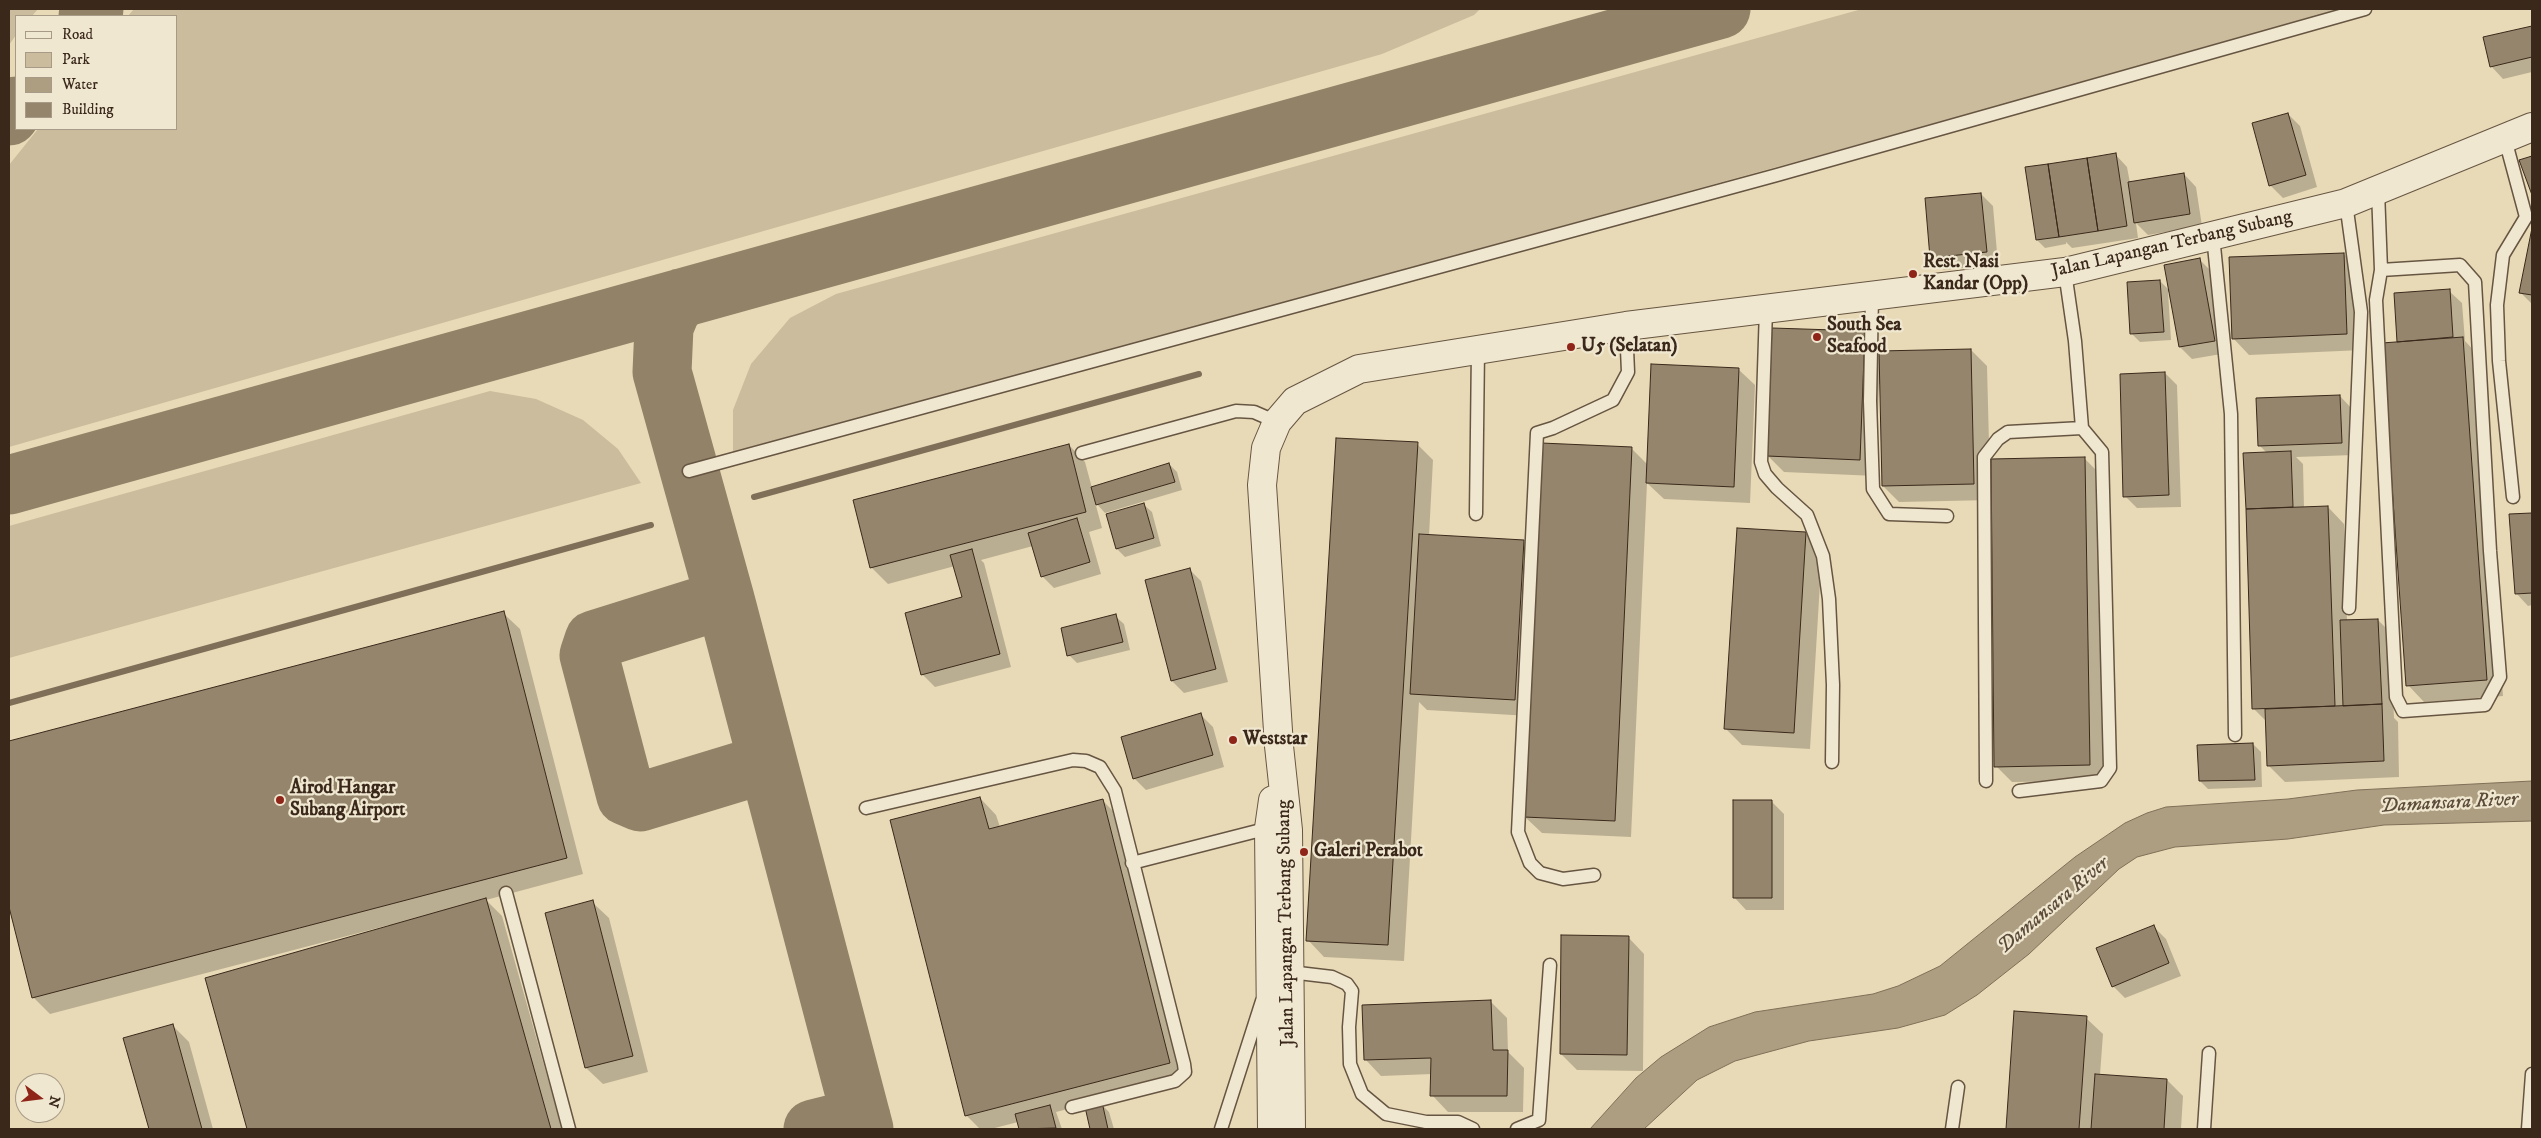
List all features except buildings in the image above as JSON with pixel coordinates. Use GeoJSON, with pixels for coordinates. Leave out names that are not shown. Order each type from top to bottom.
{"type":"FeatureCollection","features":[{"type":"Feature","properties":{"kind":"street","name":"Jalan Lapangan Terbang Subang"},"geometry":{"type":"LineString","coordinates":[[1272,1129],[1288,830],[1279,746],[1262,486],[1266,448],[1277,422],[1295,401],[1359,369],[1478,349],[1626,326],[2065,272],[2346,203],[2378,192],[2532,127]]}},
{"type":"Feature","properties":{"kind":"street","name":"Jalan Lapangan Terbang Subang"},"geometry":{"type":"LineString","coordinates":[[1279,746],[1269,828],[1291,1129]]}},
{"type":"Feature","properties":{"kind":"lane"},"geometry":{"type":"LineString","coordinates":[[689,471],[1777,175],[2365,9]]}},
{"type":"Feature","properties":{"kind":"lane"},"geometry":{"type":"LineString","coordinates":[[2505,139],[2529,218],[2503,255],[2497,305],[2499,361],[2513,498]]}},
{"type":"Feature","properties":{"kind":"lane"},"geometry":{"type":"LineString","coordinates":[[2378,192],[2381,270],[2376,300],[2396,697],[2403,711],[2485,705],[2500,677],[2490,551],[2475,282],[2460,265],[2381,270]]}},
{"type":"Feature","properties":{"kind":"lane"},"geometry":{"type":"LineString","coordinates":[[2346,203],[2361,312],[2349,608]]}},
{"type":"Feature","properties":{"kind":"lane"},"geometry":{"type":"LineString","coordinates":[[2214,236],[2231,414],[2235,735]]}},
{"type":"Feature","properties":{"kind":"lane"},"geometry":{"type":"LineString","coordinates":[[2019,791],[2049,789],[2101,781],[2110,768],[2102,452],[2082,428],[2075,342],[2065,272]]}},
{"type":"Feature","properties":{"kind":"lane"},"geometry":{"type":"LineString","coordinates":[[1872,296],[1870,401],[1873,489],[1889,514],[1947,516]]}},
{"type":"Feature","properties":{"kind":"lane"},"geometry":{"type":"LineString","coordinates":[[1766,309],[1762,462],[1765,474],[1777,488],[1807,514],[1823,556],[1829,599],[1833,685],[1832,762]]}},
{"type":"Feature","properties":{"kind":"lane"},"geometry":{"type":"LineString","coordinates":[[1594,875],[1564,880],[1540,873],[1530,863],[1518,832],[1537,433],[1553,428],[1613,400],[1628,372],[1626,326]]}},
{"type":"Feature","properties":{"kind":"lane"},"geometry":{"type":"LineString","coordinates":[[1476,514],[1478,349]]}},
{"type":"Feature","properties":{"kind":"lane"},"geometry":{"type":"LineString","coordinates":[[1082,452],[1236,411],[1254,412],[1277,422]]}},
{"type":"Feature","properties":{"kind":"lane"},"geometry":{"type":"LineString","coordinates":[[1986,781],[1984,457],[1998,439],[2008,432],[2082,428]]}},
{"type":"Feature","properties":{"kind":"lane"},"geometry":{"type":"LineString","coordinates":[[866,808],[1073,760],[1086,760],[1100,767],[1114,791],[1184,1064],[1184,1072],[1175,1081],[1072,1107]]}},
{"type":"Feature","properties":{"kind":"lane"},"geometry":{"type":"LineString","coordinates":[[1132,863],[1269,828]]}},
{"type":"Feature","properties":{"kind":"lane"},"geometry":{"type":"LineString","coordinates":[[506,893],[568,1129]]}},
{"type":"Feature","properties":{"kind":"lane"},"geometry":{"type":"LineString","coordinates":[[1518,1129],[1539,1120],[1550,965]]}},
{"type":"Feature","properties":{"kind":"lane"},"geometry":{"type":"LineString","coordinates":[[1280,976],[1332,978],[1347,984],[1352,991],[1348,1027],[1350,1064],[1362,1094],[1386,1114],[1426,1122],[1458,1122],[1473,1129]]}},
{"type":"Feature","properties":{"kind":"lane","name":"Jalan Lapangan Terbang Subang"},"geometry":{"type":"LineString","coordinates":[[1221,1129],[1280,976]]}},
{"type":"Feature","properties":{"kind":"lane"},"geometry":{"type":"LineString","coordinates":[[2204,1129],[2209,1053]]}},
{"type":"Feature","properties":{"kind":"lane"},"geometry":{"type":"LineString","coordinates":[[2528,1129],[2532,1074]]}},
{"type":"Feature","properties":{"kind":"lane"},"geometry":{"type":"LineString","coordinates":[[1952,1129],[1958,1087]]}},
{"type":"Feature","properties":{"kind":"green space"},"geometry":{"type":"Polygon","coordinates":[[[9,9],[38,9],[33,15],[15,15],[15,36],[9,45],[9,9]]]}},
{"type":"Feature","properties":{"kind":"green space"},"geometry":{"type":"Polygon","coordinates":[[[134,9],[1480,9],[1474,15],[1382,54],[9,447],[9,165],[37,130],[178,130],[178,15],[129,15],[134,9]]]}},
{"type":"Feature","properties":{"kind":"green space"},"geometry":{"type":"Polygon","coordinates":[[[1862,9],[2351,9],[733,454],[733,410],[751,364],[790,318],[836,294],[1862,9]]]}},
{"type":"Feature","properties":{"kind":"green space"},"geometry":{"type":"Polygon","coordinates":[[[490,391],[536,399],[583,420],[618,449],[641,483],[9,658],[9,526],[490,391]]]}},
{"type":"Feature","properties":{"kind":"water","name":"Damansara River"},"geometry":{"type":"Polygon","coordinates":[[[2532,781],[2532,821],[2384,825],[2288,839],[2175,847],[2137,857],[2119,869],[2029,954],[1977,995],[1945,1015],[1898,1028],[1809,1041],[1735,1061],[1697,1080],[1644,1129],[1590,1129],[1636,1078],[1661,1057],[1709,1027],[1755,1012],[1873,994],[1898,986],[1940,966],[2075,857],[2125,823],[2147,813],[2166,807],[2288,799],[2357,790],[2532,781]]]}},
{"type":"Feature","properties":{"kind":"waterway"},"geometry":{"type":"LineString","coordinates":[[754,497],[1199,374]]}},
{"type":"Feature","properties":{"kind":"waterway"},"geometry":{"type":"LineString","coordinates":[[9,703],[651,525]]}},
{"type":"Feature","properties":{"kind":"taxiway"},"geometry":{"type":"LineString","coordinates":[[89,15],[94,9]]}},
{"type":"Feature","properties":{"kind":"taxiway"},"geometry":{"type":"LineString","coordinates":[[9,485],[1721,9]]}},
{"type":"Feature","properties":{"kind":"taxiway"},"geometry":{"type":"LineString","coordinates":[[9,116],[15,107]]}},
{"type":"Feature","properties":{"kind":"taxiway"},"geometry":{"type":"LineString","coordinates":[[681,298],[671,310],[664,327],[662,372],[725,599],[864,1129]]}},
{"type":"Feature","properties":{"kind":"taxiway"},"geometry":{"type":"LineString","coordinates":[[725,599],[594,640],[589,655],[626,796],[640,802],[768,763]]}},
{"type":"Feature","properties":{"kind":"taxiway"},"geometry":{"type":"LineString","coordinates":[[813,1129],[861,1117]]}},
{"type":"Feature","properties":{"kind":"place","name":"Rest. Nasi Kandar (Opp)"},"geometry":{"type":"Point","coordinates":[1913,274]}},
{"type":"Feature","properties":{"kind":"place","name":"South Sea Seafood"},"geometry":{"type":"Point","coordinates":[1817,337]}},
{"type":"Feature","properties":{"kind":"place","name":"U5 (Selatan)"},"geometry":{"type":"Point","coordinates":[1571,347]}},
{"type":"Feature","properties":{"kind":"place","name":"Weststar"},"geometry":{"type":"Point","coordinates":[1233,740]}},
{"type":"Feature","properties":{"kind":"place","name":"Airod Hangar Subang Airport"},"geometry":{"type":"Point","coordinates":[280,800]}},
{"type":"Feature","properties":{"kind":"place","name":"Galeri Perabot"},"geometry":{"type":"Point","coordinates":[1304,852]}}]}
